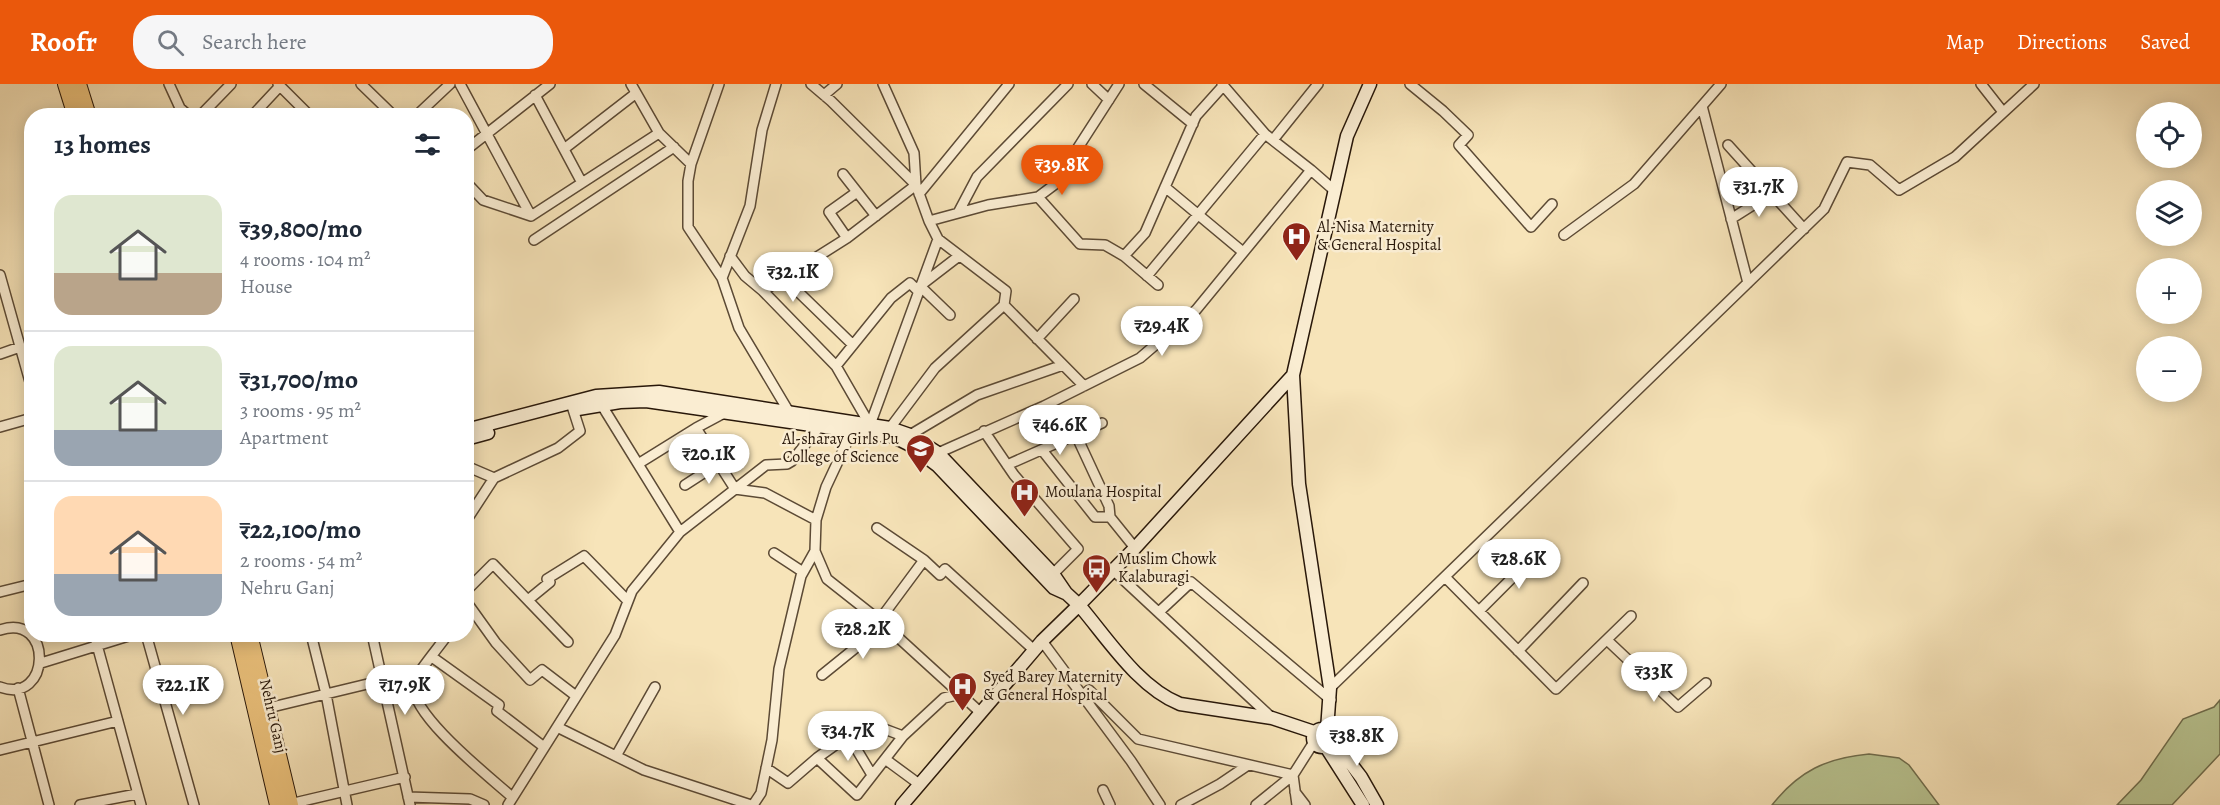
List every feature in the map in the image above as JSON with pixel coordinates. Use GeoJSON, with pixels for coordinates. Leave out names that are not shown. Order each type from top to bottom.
{"type":"FeatureCollection","features":[{"type":"Feature","properties":{"kind":"main road"},"geometry":{"type":"LineString","coordinates":[[65,84],[72,108]]}},
{"type":"Feature","properties":{"kind":"main road"},"geometry":{"type":"LineString","coordinates":[[79,84],[87,108]]}},
{"type":"Feature","properties":{"kind":"main road"},"geometry":{"type":"LineString","coordinates":[[1362,805],[1328,738],[1331,694],[1299,484],[1293,375],[1347,136],[1370,84]]}},
{"type":"Feature","properties":{"kind":"main road"},"geometry":{"type":"LineString","coordinates":[[902,805],[1038,646],[1114,571],[1293,375]]}},
{"type":"Feature","properties":{"kind":"main road"},"geometry":{"type":"LineString","coordinates":[[474,437],[619,393],[659,392],[789,412],[854,426],[888,435],[920,452],[938,466],[1054,588],[1066,593]]}},
{"type":"Feature","properties":{"kind":"main road"},"geometry":{"type":"LineString","coordinates":[[474,428],[572,406],[646,401],[819,427],[870,425],[890,428],[910,435],[938,453],[1053,574],[1066,593],[1079,605],[1149,687],[1167,699],[1180,704],[1272,718],[1314,737],[1328,738],[1361,777],[1377,805]]}},
{"type":"Feature","properties":{"kind":"main road","name":"Nehru Ganj"},"geometry":{"type":"LineString","coordinates":[[239,642],[277,805]]}},
{"type":"Feature","properties":{"kind":"main road","name":"Nehru Ganj"},"geometry":{"type":"LineString","coordinates":[[252,642],[290,805]]}},
{"type":"Feature","properties":{"kind":"street"},"geometry":{"type":"LineString","coordinates":[[169,84],[179,108]]}},
{"type":"Feature","properties":{"kind":"street"},"geometry":{"type":"LineString","coordinates":[[208,108],[231,84]]}},
{"type":"Feature","properties":{"kind":"street"},"geometry":{"type":"LineString","coordinates":[[361,84],[386,108]]}},
{"type":"Feature","properties":{"kind":"street"},"geometry":{"type":"LineString","coordinates":[[424,108],[450,84]]}},
{"type":"Feature","properties":{"kind":"street"},"geometry":{"type":"LineString","coordinates":[[460,84],[473,108]]}},
{"type":"Feature","properties":{"kind":"street"},"geometry":{"type":"LineString","coordinates":[[474,143],[550,84]]}},
{"type":"Feature","properties":{"kind":"street"},"geometry":{"type":"LineString","coordinates":[[631,84],[659,133],[691,164]]}},
{"type":"Feature","properties":{"kind":"street"},"geometry":{"type":"LineString","coordinates":[[719,84],[691,164],[688,181],[688,227],[722,278],[739,328],[789,412]]}},
{"type":"Feature","properties":{"kind":"street"},"geometry":{"type":"LineString","coordinates":[[722,278],[750,206],[762,130],[776,84]]}},
{"type":"Feature","properties":{"kind":"street"},"geometry":{"type":"LineString","coordinates":[[811,84],[917,190]]}},
{"type":"Feature","properties":{"kind":"street"},"geometry":{"type":"LineString","coordinates":[[824,95],[837,84]]}},
{"type":"Feature","properties":{"kind":"street"},"geometry":{"type":"LineString","coordinates":[[958,213],[977,177],[1068,84]]}},
{"type":"Feature","properties":{"kind":"street"},"geometry":{"type":"LineString","coordinates":[[1092,84],[1109,100]]}},
{"type":"Feature","properties":{"kind":"street"},"geometry":{"type":"LineString","coordinates":[[929,221],[988,205],[1038,197],[1054,185],[1119,84]]}},
{"type":"Feature","properties":{"kind":"street"},"geometry":{"type":"LineString","coordinates":[[1144,84],[1193,124]]}},
{"type":"Feature","properties":{"kind":"street"},"geometry":{"type":"LineString","coordinates":[[1273,141],[1318,84]]}},
{"type":"Feature","properties":{"kind":"street"},"geometry":{"type":"LineString","coordinates":[[1410,84],[1468,135],[1459,145],[1531,227],[1552,204]]}},
{"type":"Feature","properties":{"kind":"street"},"geometry":{"type":"LineString","coordinates":[[1564,236],[1634,184],[1721,84]]}},
{"type":"Feature","properties":{"kind":"street"},"geometry":{"type":"LineString","coordinates":[[1981,84],[2003,112]]}},
{"type":"Feature","properties":{"kind":"street"},"geometry":{"type":"LineString","coordinates":[[1160,611],[1191,582],[1331,694],[1444,577],[1824,209],[1847,162],[1870,165],[1899,190],[1955,157],[2034,84]]}},
{"type":"Feature","properties":{"kind":"street"},"geometry":{"type":"LineString","coordinates":[[259,108],[279,85],[302,108]]}},
{"type":"Feature","properties":{"kind":"street"},"geometry":{"type":"LineString","coordinates":[[763,291],[917,190],[1006,85]]}},
{"type":"Feature","properties":{"kind":"street"},"geometry":{"type":"LineString","coordinates":[[1124,256],[1144,233],[1193,124],[1223,85],[1265,134],[1335,191]]}},
{"type":"Feature","properties":{"kind":"street"},"geometry":{"type":"LineString","coordinates":[[887,86],[914,153],[917,190],[938,239],[1006,291],[1004,305],[935,368],[890,428]]}},
{"type":"Feature","properties":{"kind":"street"},"geometry":{"type":"LineString","coordinates":[[564,149],[635,94]]}},
{"type":"Feature","properties":{"kind":"street"},"geometry":{"type":"LineString","coordinates":[[535,95],[582,183]]}},
{"type":"Feature","properties":{"kind":"street"},"geometry":{"type":"LineString","coordinates":[[1702,106],[1748,283]]}},
{"type":"Feature","properties":{"kind":"street"},"geometry":{"type":"LineString","coordinates":[[474,110],[531,216]]}},
{"type":"Feature","properties":{"kind":"street"},"geometry":{"type":"LineString","coordinates":[[531,216],[659,133]]}},
{"type":"Feature","properties":{"kind":"street"},"geometry":{"type":"LineString","coordinates":[[1147,276],[1265,134]]}},
{"type":"Feature","properties":{"kind":"street"},"geometry":{"type":"LineString","coordinates":[[1728,145],[1804,229]]}},
{"type":"Feature","properties":{"kind":"street"},"geometry":{"type":"LineString","coordinates":[[534,240],[674,147]]}},
{"type":"Feature","properties":{"kind":"street"},"geometry":{"type":"LineString","coordinates":[[938,453],[1140,358],[1196,310],[1311,170]]}},
{"type":"Feature","properties":{"kind":"street"},"geometry":{"type":"LineString","coordinates":[[843,174],[876,216]]}},
{"type":"Feature","properties":{"kind":"street"},"geometry":{"type":"LineString","coordinates":[[1165,187],[1243,252]]}},
{"type":"Feature","properties":{"kind":"street"},"geometry":{"type":"LineString","coordinates":[[474,190],[483,200],[531,216]]}},
{"type":"Feature","properties":{"kind":"street"},"geometry":{"type":"LineString","coordinates":[[846,238],[829,212],[857,192]]}},
{"type":"Feature","properties":{"kind":"street"},"geometry":{"type":"LineString","coordinates":[[1731,219],[1772,194]]}},
{"type":"Feature","properties":{"kind":"street"},"geometry":{"type":"LineString","coordinates":[[1038,197],[1080,244],[1105,245],[1124,256],[1158,285]]}},
{"type":"Feature","properties":{"kind":"street"},"geometry":{"type":"LineString","coordinates":[[870,425],[938,239]]}},
{"type":"Feature","properties":{"kind":"street"},"geometry":{"type":"LineString","coordinates":[[730,256],[745,276],[763,291],[836,366],[870,425]]}},
{"type":"Feature","properties":{"kind":"street"},"geometry":{"type":"LineString","coordinates":[[919,288],[959,256]]}},
{"type":"Feature","properties":{"kind":"street"},"geometry":{"type":"LineString","coordinates":[[0,275],[24,361]]}},
{"type":"Feature","properties":{"kind":"street"},"geometry":{"type":"LineString","coordinates":[[784,278],[853,345]]}},
{"type":"Feature","properties":{"kind":"street"},"geometry":{"type":"LineString","coordinates":[[836,366],[891,298],[910,283],[950,315]]}},
{"type":"Feature","properties":{"kind":"street"},"geometry":{"type":"LineString","coordinates":[[1037,339],[1074,299]]}},
{"type":"Feature","properties":{"kind":"street"},"geometry":{"type":"LineString","coordinates":[[1004,305],[1084,386]]}},
{"type":"Feature","properties":{"kind":"street"},"geometry":{"type":"LineString","coordinates":[[0,354],[20,347]]}},
{"type":"Feature","properties":{"kind":"street"},"geometry":{"type":"LineString","coordinates":[[910,435],[977,395],[1064,365]]}},
{"type":"Feature","properties":{"kind":"street"},"geometry":{"type":"LineString","coordinates":[[601,404],[680,532]]}},
{"type":"Feature","properties":{"kind":"street"},"geometry":{"type":"LineString","coordinates":[[474,509],[494,478],[558,448],[580,431],[572,406]]}},
{"type":"Feature","properties":{"kind":"street"},"geometry":{"type":"LineString","coordinates":[[638,464],[724,413]]}},
{"type":"Feature","properties":{"kind":"street"},"geometry":{"type":"LineString","coordinates":[[0,428],[24,420]]}},
{"type":"Feature","properties":{"kind":"street"},"geometry":{"type":"LineString","coordinates":[[1007,465],[1102,423]]}},
{"type":"Feature","properties":{"kind":"street"},"geometry":{"type":"LineString","coordinates":[[854,426],[826,487],[816,520],[815,551],[827,579],[879,620],[981,713]]}},
{"type":"Feature","properties":{"kind":"street"},"geometry":{"type":"LineString","coordinates":[[442,642],[414,684],[415,701],[446,737],[510,801],[615,635],[627,600],[680,532],[770,463],[787,464],[819,427]]}},
{"type":"Feature","properties":{"kind":"street"},"geometry":{"type":"LineString","coordinates":[[696,428],[735,489]]}},
{"type":"Feature","properties":{"kind":"street"},"geometry":{"type":"LineString","coordinates":[[984,431],[1007,465],[1078,549],[1053,574]]}},
{"type":"Feature","properties":{"kind":"street"},"geometry":{"type":"LineString","coordinates":[[1076,435],[1109,506],[1110,517],[1135,548]]}},
{"type":"Feature","properties":{"kind":"street"},"geometry":{"type":"LineString","coordinates":[[1042,450],[1095,517],[1110,517]]}},
{"type":"Feature","properties":{"kind":"street"},"geometry":{"type":"LineString","coordinates":[[685,484],[719,463]]}},
{"type":"Feature","properties":{"kind":"street"},"geometry":{"type":"LineString","coordinates":[[474,469],[494,478]]}},
{"type":"Feature","properties":{"kind":"street"},"geometry":{"type":"LineString","coordinates":[[735,489],[765,493],[816,520]]}},
{"type":"Feature","properties":{"kind":"street"},"geometry":{"type":"LineString","coordinates":[[877,528],[924,560],[940,575],[945,569],[1038,646],[1083,696],[1160,805]]}},
{"type":"Feature","properties":{"kind":"street"},"geometry":{"type":"LineString","coordinates":[[1479,611],[1540,550]]}},
{"type":"Feature","properties":{"kind":"street"},"geometry":{"type":"LineString","coordinates":[[557,727],[644,770],[752,805],[761,793],[772,740],[779,669],[803,572],[815,551]]}},
{"type":"Feature","properties":{"kind":"street"},"geometry":{"type":"LineString","coordinates":[[774,553],[803,572]]}},
{"type":"Feature","properties":{"kind":"street"},"geometry":{"type":"LineString","coordinates":[[528,600],[550,582],[547,579],[584,556],[627,600]]}},
{"type":"Feature","properties":{"kind":"street"},"geometry":{"type":"LineString","coordinates":[[822,675],[856,649],[924,560]]}},
{"type":"Feature","properties":{"kind":"street"},"geometry":{"type":"LineString","coordinates":[[474,583],[493,564],[568,642]]}},
{"type":"Feature","properties":{"kind":"street"},"geometry":{"type":"LineString","coordinates":[[1114,571],[1160,611],[1272,718]]}},
{"type":"Feature","properties":{"kind":"street"},"geometry":{"type":"LineString","coordinates":[[1444,577],[1556,689],[1631,616]]}},
{"type":"Feature","properties":{"kind":"street"},"geometry":{"type":"LineString","coordinates":[[1518,651],[1583,583]]}},
{"type":"Feature","properties":{"kind":"street"},"geometry":{"type":"LineString","coordinates":[[0,592],[24,586]]}},
{"type":"Feature","properties":{"kind":"street"},"geometry":{"type":"LineString","coordinates":[[474,613],[496,643],[530,680],[542,670],[576,696]]}},
{"type":"Feature","properties":{"kind":"street"},"geometry":{"type":"LineString","coordinates":[[0,618],[1,629],[24,632]]}},
{"type":"Feature","properties":{"kind":"street"},"geometry":{"type":"LineString","coordinates":[[1607,640],[1678,707],[1706,683]]}},
{"type":"Feature","properties":{"kind":"street"},"geometry":{"type":"LineString","coordinates":[[0,687],[18,688],[29,683],[37,674],[41,663],[40,651],[36,642]]}},
{"type":"Feature","properties":{"kind":"street"},"geometry":{"type":"LineString","coordinates":[[95,642],[141,805]]}},
{"type":"Feature","properties":{"kind":"street"},"geometry":{"type":"LineString","coordinates":[[41,663],[109,642]]}},
{"type":"Feature","properties":{"kind":"street"},"geometry":{"type":"LineString","coordinates":[[148,642],[194,805]]}},
{"type":"Feature","properties":{"kind":"street"},"geometry":{"type":"LineString","coordinates":[[313,642],[326,694],[347,805]]}},
{"type":"Feature","properties":{"kind":"street"},"geometry":{"type":"LineString","coordinates":[[374,642],[409,801],[470,799],[484,805]]}},
{"type":"Feature","properties":{"kind":"street"},"geometry":{"type":"LineString","coordinates":[[432,657],[499,705],[497,711],[544,747]]}},
{"type":"Feature","properties":{"kind":"street"},"geometry":{"type":"LineString","coordinates":[[268,708],[384,680]]}},
{"type":"Feature","properties":{"kind":"street"},"geometry":{"type":"LineString","coordinates":[[616,756],[655,687]]}},
{"type":"Feature","properties":{"kind":"street"},"geometry":{"type":"LineString","coordinates":[[18,688],[49,805]]}},
{"type":"Feature","properties":{"kind":"street"},"geometry":{"type":"LineString","coordinates":[[1083,696],[1089,690],[1138,739],[1293,775]]}},
{"type":"Feature","properties":{"kind":"street"},"geometry":{"type":"LineString","coordinates":[[817,758],[857,795],[903,736],[944,698],[961,694]]}},
{"type":"Feature","properties":{"kind":"street"},"geometry":{"type":"LineString","coordinates":[[766,768],[788,783],[817,758],[870,720],[879,727],[903,736]]}},
{"type":"Feature","properties":{"kind":"street"},"geometry":{"type":"LineString","coordinates":[[0,750],[118,721]]}},
{"type":"Feature","properties":{"kind":"street"},"geometry":{"type":"LineString","coordinates":[[848,735],[872,776]]}},
{"type":"Feature","properties":{"kind":"street"},"geometry":{"type":"LineString","coordinates":[[1256,805],[1293,775],[1314,737]]}},
{"type":"Feature","properties":{"kind":"street"},"geometry":{"type":"LineString","coordinates":[[885,759],[919,784]]}},
{"type":"Feature","properties":{"kind":"street"},"geometry":{"type":"LineString","coordinates":[[1181,805],[1220,784],[1248,765]]}},
{"type":"Feature","properties":{"kind":"street"},"geometry":{"type":"LineString","coordinates":[[1293,775],[1297,805]]}},
{"type":"Feature","properties":{"kind":"street"},"geometry":{"type":"LineString","coordinates":[[290,805],[405,777]]}},
{"type":"Feature","properties":{"kind":"street"},"geometry":{"type":"LineString","coordinates":[[1103,790],[1110,805]]}},
{"type":"Feature","properties":{"kind":"street"},"geometry":{"type":"LineString","coordinates":[[1295,792],[1305,805]]}},
{"type":"Feature","properties":{"kind":"street"},"geometry":{"type":"LineString","coordinates":[[80,805],[137,794]]}},
{"type":"Feature","properties":{"kind":"green space"},"geometry":{"type":"Polygon","coordinates":[[[2220,700],[2220,754],[2172,805],[2117,805],[2141,780],[2183,719],[2214,707],[2220,700]]]}},
{"type":"Feature","properties":{"kind":"green space"},"geometry":{"type":"Polygon","coordinates":[[[1869,754],[1899,758],[1909,765],[1939,805],[1772,805],[1792,783],[1814,768],[1840,759],[1869,754]]]}},
{"type":"Feature","properties":{"kind":"place","name":"Al-Nisa Maternity & General Hospital"},"geometry":{"type":"Point","coordinates":[1296,262]}},
{"type":"Feature","properties":{"kind":"place","name":"Al-sharay Girls Pu College of Science"},"geometry":{"type":"Point","coordinates":[920,474]}},
{"type":"Feature","properties":{"kind":"place","name":"Moulana Hospital"},"geometry":{"type":"Point","coordinates":[1024,518]}},
{"type":"Feature","properties":{"kind":"place","name":"Muslim Chowk Kalaburagi"},"geometry":{"type":"Point","coordinates":[1097,594]}},
{"type":"Feature","properties":{"kind":"place","name":"Syed Barey Maternity & General Hospital"},"geometry":{"type":"Point","coordinates":[962,712]}}]}
